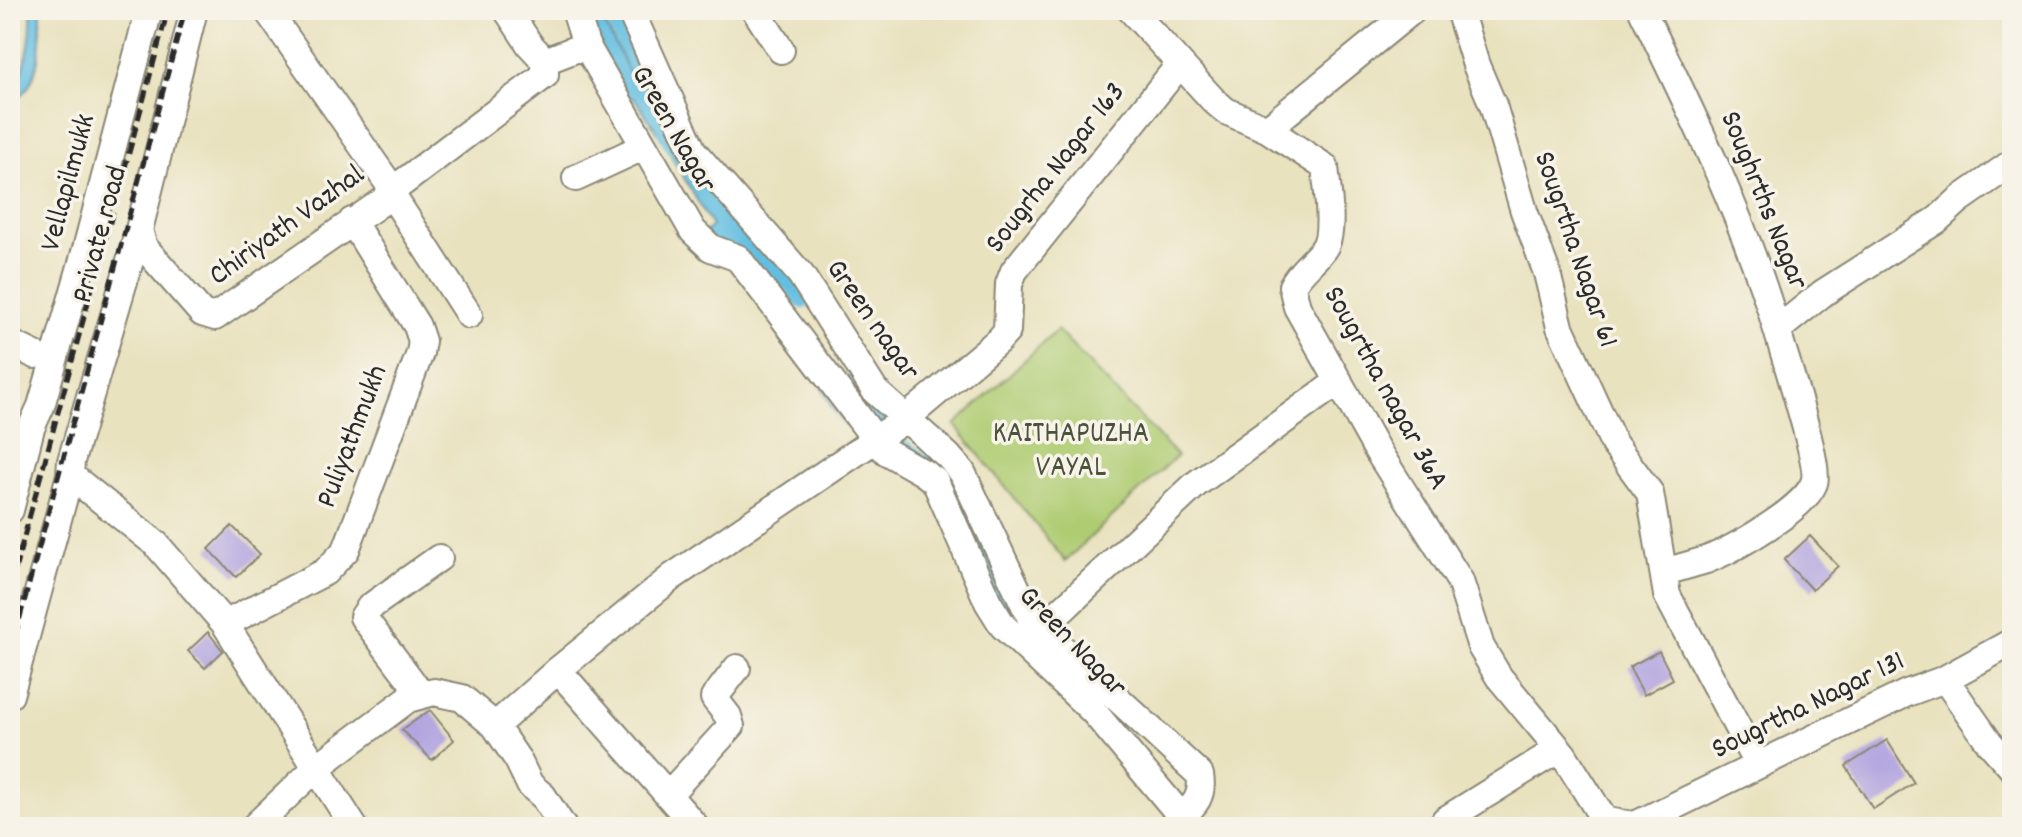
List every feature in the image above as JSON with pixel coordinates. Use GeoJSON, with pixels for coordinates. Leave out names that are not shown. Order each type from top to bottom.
{"type":"FeatureCollection","features":[{"type":"Feature","properties":{"kind":"street","name":"Vellapilmukk"},"geometry":{"type":"LineString","coordinates":[[10,510],[19,437],[41,406],[149,10]]}},
{"type":"Feature","properties":{"kind":"street","name":"Private road"},"geometry":{"type":"LineString","coordinates":[[10,695],[70,475],[71,461],[139,230],[194,10]]}},
{"type":"Feature","properties":{"kind":"street","name":"Chiriyath Vazhal"},"geometry":{"type":"LineString","coordinates":[[139,230],[144,247],[202,313],[215,317],[393,192],[267,10]]}},
{"type":"Feature","properties":{"kind":"street"},"geometry":{"type":"LineString","coordinates":[[469,315],[393,192],[545,75],[545,61],[530,45],[507,10]]}},
{"type":"Feature","properties":{"kind":"street","name":"Green Nagar"},"geometry":{"type":"LineString","coordinates":[[575,10],[586,45],[693,231],[711,248],[738,258],[887,452],[935,481],[988,602],[1003,626],[1093,711],[1176,822]]}},
{"type":"Feature","properties":{"kind":"street","name":"Green nagar"},"geometry":{"type":"LineString","coordinates":[[630,10],[693,151],[801,275],[875,391],[962,472],[1035,636],[1078,662],[1200,775],[1200,798],[1176,822]]}},
{"type":"Feature","properties":{"kind":"street"},"geometry":{"type":"LineString","coordinates":[[755,10],[781,50]]}},
{"type":"Feature","properties":{"kind":"street","name":"Sougrtha nagar 36A"},"geometry":{"type":"LineString","coordinates":[[1131,10],[1226,111],[1267,129],[1325,167],[1330,233],[1325,247],[1299,272],[1292,286],[1297,307],[1377,450],[1460,581],[1481,647],[1499,677],[1559,749],[1605,821],[1634,825],[1631,827]]}},
{"type":"Feature","properties":{"kind":"street"},"geometry":{"type":"LineString","coordinates":[[1267,129],[1413,10]]}},
{"type":"Feature","properties":{"kind":"street","name":"Sougrtha Nagar 61"},"geometry":{"type":"LineString","coordinates":[[1459,10],[1547,273],[1560,327],[1614,444],[1650,493],[1667,595],[1757,764]]}},
{"type":"Feature","properties":{"kind":"street","name":"Soughrths Nagar"},"geometry":{"type":"LineString","coordinates":[[1642,10],[1685,95],[1726,189],[1763,282],[1777,330],[1823,293],[1937,220],[1959,200],[2012,163]]}},
{"type":"Feature","properties":{"kind":"street"},"geometry":{"type":"LineString","coordinates":[[545,61],[586,45]]}},
{"type":"Feature","properties":{"kind":"street","name":"Sougrha Nagar 163"},"geometry":{"type":"LineString","coordinates":[[495,726],[672,577],[904,420],[1007,331],[1010,318],[1009,284],[1014,271],[1180,64]]}},
{"type":"Feature","properties":{"kind":"street"},"geometry":{"type":"LineString","coordinates":[[576,178],[643,147]]}},
{"type":"Feature","properties":{"kind":"street","name":"Puliyathmukh"},"geometry":{"type":"LineString","coordinates":[[225,624],[325,572],[346,550],[420,353],[422,341],[417,326],[352,221]]}},
{"type":"Feature","properties":{"kind":"street"},"geometry":{"type":"LineString","coordinates":[[1665,572],[1708,559],[1765,527],[1801,501],[1815,483],[1814,459],[1777,330]]}},
{"type":"Feature","properties":{"kind":"street"},"geometry":{"type":"LineString","coordinates":[[10,343],[35,355]]}},
{"type":"Feature","properties":{"kind":"street"},"geometry":{"type":"LineString","coordinates":[[1035,636],[1196,484],[1339,381]]}},
{"type":"Feature","properties":{"kind":"street"},"geometry":{"type":"LineString","coordinates":[[70,475],[156,544],[225,624],[354,827]]}},
{"type":"Feature","properties":{"kind":"street"},"geometry":{"type":"LineString","coordinates":[[422,695],[363,617],[370,607],[439,558]]}},
{"type":"Feature","properties":{"kind":"street","name":"Sougrtha Nagar 131"},"geometry":{"type":"LineString","coordinates":[[1631,827],[1907,693],[1945,679],[2012,642]]}},
{"type":"Feature","properties":{"kind":"street"},"geometry":{"type":"LineString","coordinates":[[668,795],[731,726],[728,716],[714,698],[737,668]]}},
{"type":"Feature","properties":{"kind":"street"},"geometry":{"type":"LineString","coordinates":[[558,670],[696,827]]}},
{"type":"Feature","properties":{"kind":"street"},"geometry":{"type":"LineString","coordinates":[[1945,679],[1989,742],[2012,768]]}},
{"type":"Feature","properties":{"kind":"street"},"geometry":{"type":"LineString","coordinates":[[254,827],[316,768],[408,699],[434,692],[462,698],[495,726],[518,760],[530,785],[543,796],[563,827]]}},
{"type":"Feature","properties":{"kind":"street"},"geometry":{"type":"LineString","coordinates":[[1445,820],[1559,749]]}},
{"type":"Feature","properties":{"kind":"green space","name":"KAITHAPUZHA VAYAL"},"geometry":{"type":"Polygon","coordinates":[[[1057,330],[1177,456],[1065,561],[955,425],[1057,330]]]}},
{"type":"Feature","properties":{"kind":"water"},"geometry":{"type":"Polygon","coordinates":[[[31,10],[41,10],[37,65],[29,86],[10,107],[28,52],[31,10]]]}},
{"type":"Feature","properties":{"kind":"water"},"geometry":{"type":"Polygon","coordinates":[[[581,10],[598,10],[634,82],[678,144],[704,193],[733,235],[765,264],[792,303],[819,352],[850,424],[846,426],[831,407],[808,357],[705,232],[712,226],[634,98],[624,100],[581,10]]]}},
{"type":"Feature","properties":{"kind":"building"},"geometry":{"type":"Polygon","coordinates":[[[232,526],[260,554],[236,577],[209,549],[232,526]]]}},
{"type":"Feature","properties":{"kind":"building"},"geometry":{"type":"Polygon","coordinates":[[[1810,536],[1838,566],[1812,590],[1784,560],[1810,536]]]}},
{"type":"Feature","properties":{"kind":"building"},"geometry":{"type":"Polygon","coordinates":[[[208,632],[223,651],[205,668],[188,651],[208,632]]]}},
{"type":"Feature","properties":{"kind":"building"},"geometry":{"type":"Polygon","coordinates":[[[1659,651],[1673,679],[1644,695],[1629,667],[1659,651]]]}},
{"type":"Feature","properties":{"kind":"building"},"geometry":{"type":"Polygon","coordinates":[[[430,710],[454,740],[432,760],[402,730],[430,710]]]}},
{"type":"Feature","properties":{"kind":"building"},"geometry":{"type":"Polygon","coordinates":[[[1887,740],[1914,783],[1873,809],[1846,766],[1887,740]]]}},
{"type":"Feature","properties":{"kind":"waterway"},"geometry":{"type":"LineString","coordinates":[[612,13],[673,144],[743,235],[794,286],[803,300]]}},
{"type":"Feature","properties":{"kind":"waterway"},"geometry":{"type":"LineString","coordinates":[[854,379],[877,421]]}},
{"type":"Feature","properties":{"kind":"waterway"},"geometry":{"type":"LineString","coordinates":[[895,442],[959,490],[1004,606]]}},
{"type":"Feature","properties":{"kind":"waterway"},"geometry":{"type":"LineString","coordinates":[[1200,820],[1204,827]]}},
{"type":"Feature","properties":{"kind":"railway"},"geometry":{"type":"LineString","coordinates":[[10,588],[168,10]]}},
{"type":"Feature","properties":{"kind":"railway"},"geometry":{"type":"LineString","coordinates":[[10,654],[185,10]]}}]}
